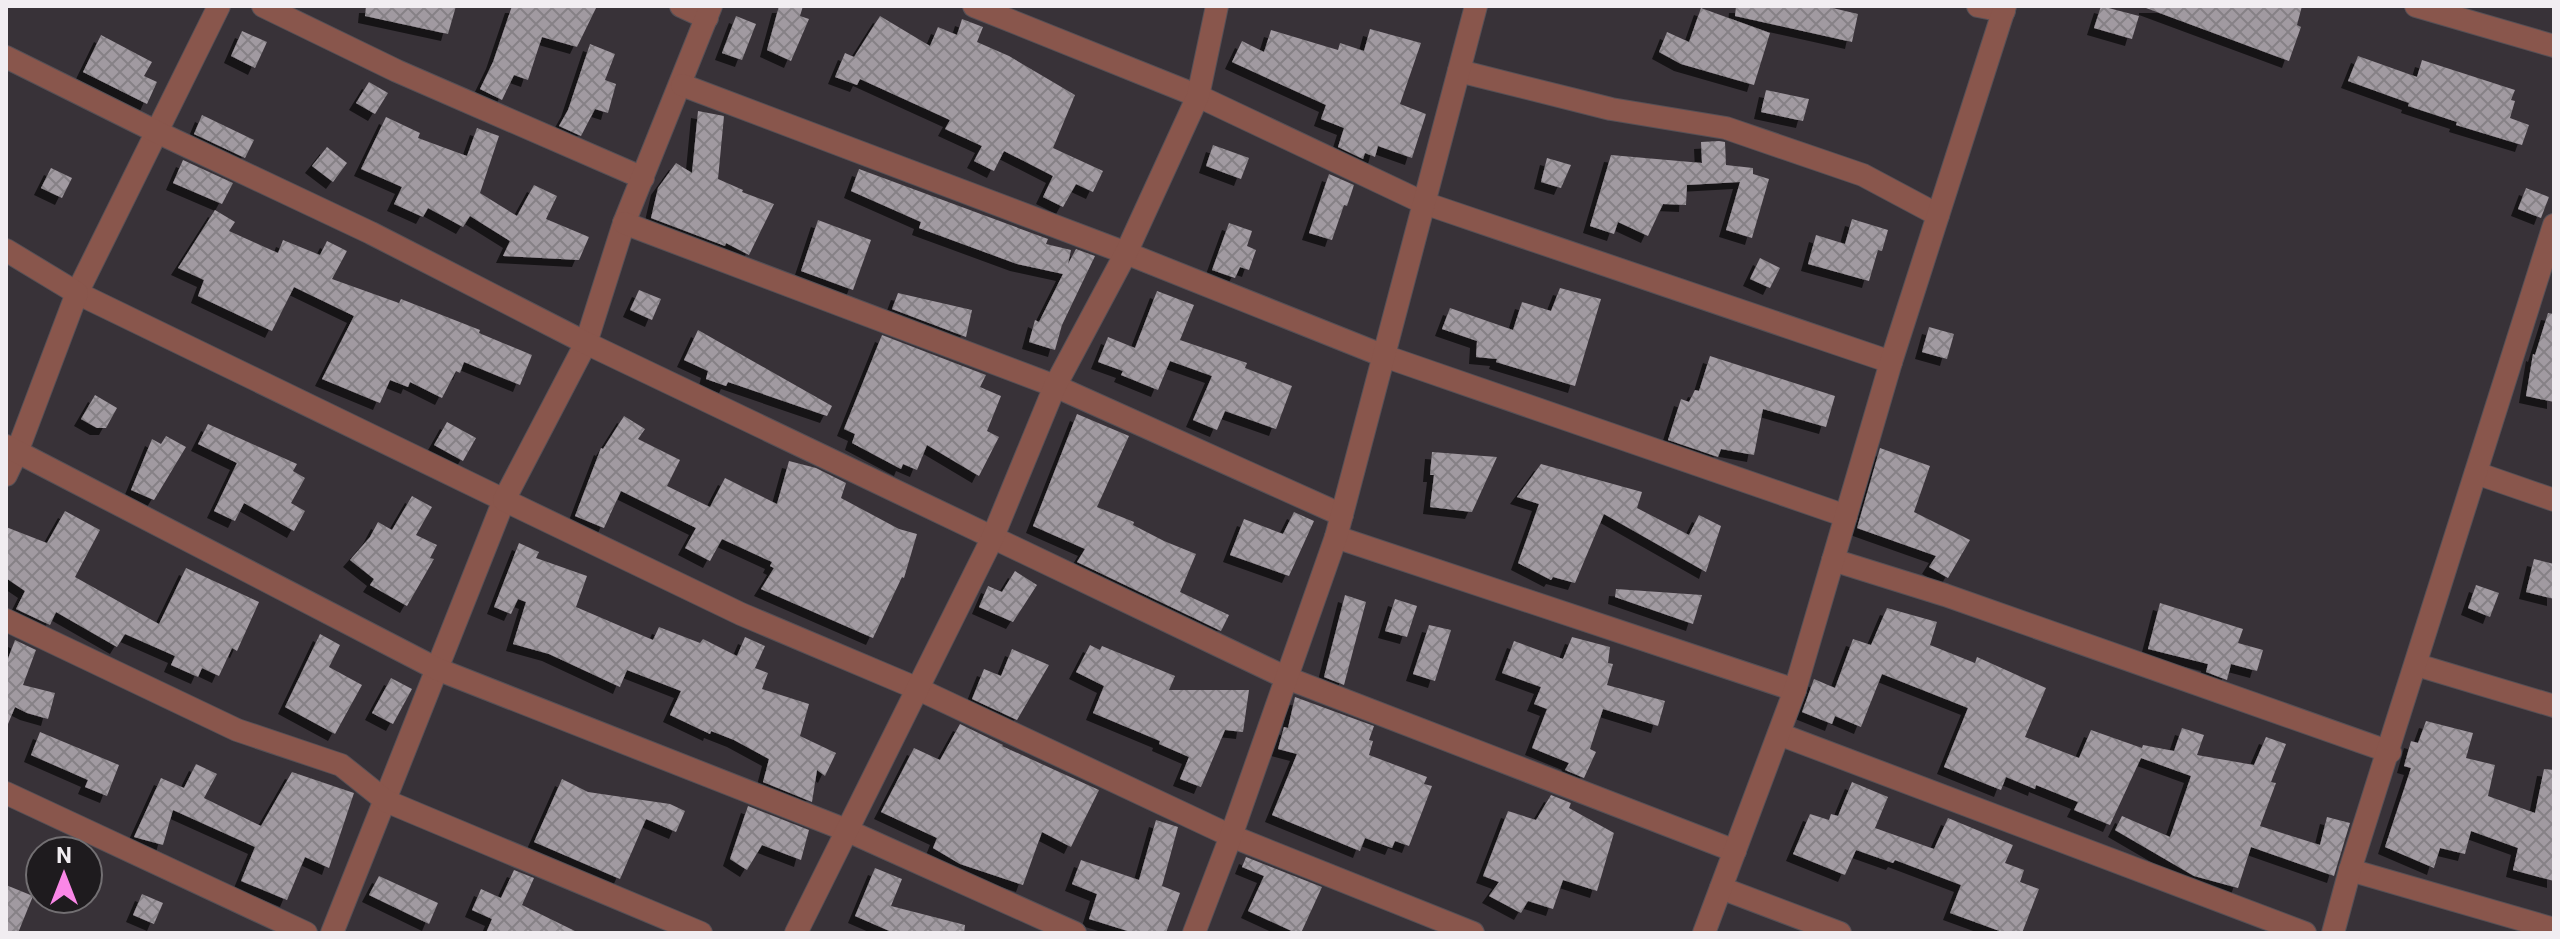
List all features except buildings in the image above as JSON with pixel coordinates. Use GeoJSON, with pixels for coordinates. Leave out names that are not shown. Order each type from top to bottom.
{"type":"FeatureCollection","features":[{"type":"Feature","properties":{"kind":"street"},"geometry":{"type":"LineString","coordinates":[[6,475],[12,449],[77,293],[219,6]]}},
{"type":"Feature","properties":{"kind":"street"},"geometry":{"type":"LineString","coordinates":[[263,6],[426,85],[643,178]]}},
{"type":"Feature","properties":{"kind":"street"},"geometry":{"type":"LineString","coordinates":[[332,933],[504,500],[586,343],[624,223],[709,12],[681,6]]}},
{"type":"Feature","properties":{"kind":"street"},"geometry":{"type":"LineString","coordinates":[[974,6],[1198,96],[1424,203],[1891,362]]}},
{"type":"Feature","properties":{"kind":"street"},"geometry":{"type":"LineString","coordinates":[[796,933],[992,539],[1055,386],[1126,253],[1198,96],[1217,6]]}},
{"type":"Feature","properties":{"kind":"street"},"geometry":{"type":"LineString","coordinates":[[1194,933],[1336,537],[1476,6]]}},
{"type":"Feature","properties":{"kind":"street"},"geometry":{"type":"LineString","coordinates":[[1704,933],[1795,690],[1891,362],[2004,8],[1978,6]]}},
{"type":"Feature","properties":{"kind":"street"},"geometry":{"type":"LineString","coordinates":[[2416,6],[2554,46]]}},
{"type":"Feature","properties":{"kind":"street"},"geometry":{"type":"LineString","coordinates":[[6,57],[371,233],[586,343],[1287,678],[1735,851]]}},
{"type":"Feature","properties":{"kind":"street"},"geometry":{"type":"LineString","coordinates":[[1459,71],[1611,109],[1726,128],[1863,175],[1938,215]]}},
{"type":"Feature","properties":{"kind":"street"},"geometry":{"type":"LineString","coordinates":[[682,85],[1126,253],[1384,356],[1846,516]]}},
{"type":"Feature","properties":{"kind":"street"},"geometry":{"type":"LineString","coordinates":[[624,223],[1055,386],[1342,515]]}},
{"type":"Feature","properties":{"kind":"street"},"geometry":{"type":"LineString","coordinates":[[2333,933],[2350,870],[2390,752],[2476,473],[2547,271],[2554,225]]}},
{"type":"Feature","properties":{"kind":"street"},"geometry":{"type":"LineString","coordinates":[[6,250],[77,293],[741,614],[916,688],[1231,836],[1473,933]]}},
{"type":"Feature","properties":{"kind":"street"},"geometry":{"type":"LineString","coordinates":[[12,449],[437,669],[846,830],[1075,933]]}},
{"type":"Feature","properties":{"kind":"street"},"geometry":{"type":"LineString","coordinates":[[2476,473],[2554,500]]}},
{"type":"Feature","properties":{"kind":"street"},"geometry":{"type":"LineString","coordinates":[[1336,537],[1795,690]]}},
{"type":"Feature","properties":{"kind":"street"},"geometry":{"type":"LineString","coordinates":[[1833,560],[1945,595],[2390,752]]}},
{"type":"Feature","properties":{"kind":"street"},"geometry":{"type":"LineString","coordinates":[[6,620],[237,730],[341,765],[386,801],[701,933]]}},
{"type":"Feature","properties":{"kind":"street"},"geometry":{"type":"LineString","coordinates":[[2417,665],[2554,706]]}},
{"type":"Feature","properties":{"kind":"street"},"geometry":{"type":"LineString","coordinates":[[1779,734],[2305,933]]}},
{"type":"Feature","properties":{"kind":"street"},"geometry":{"type":"LineString","coordinates":[[6,793],[306,933]]}},
{"type":"Feature","properties":{"kind":"street"},"geometry":{"type":"LineString","coordinates":[[2350,870],[2554,929]]}},
{"type":"Feature","properties":{"kind":"street"},"geometry":{"type":"LineString","coordinates":[[1721,888],[1840,933]]}}]}
